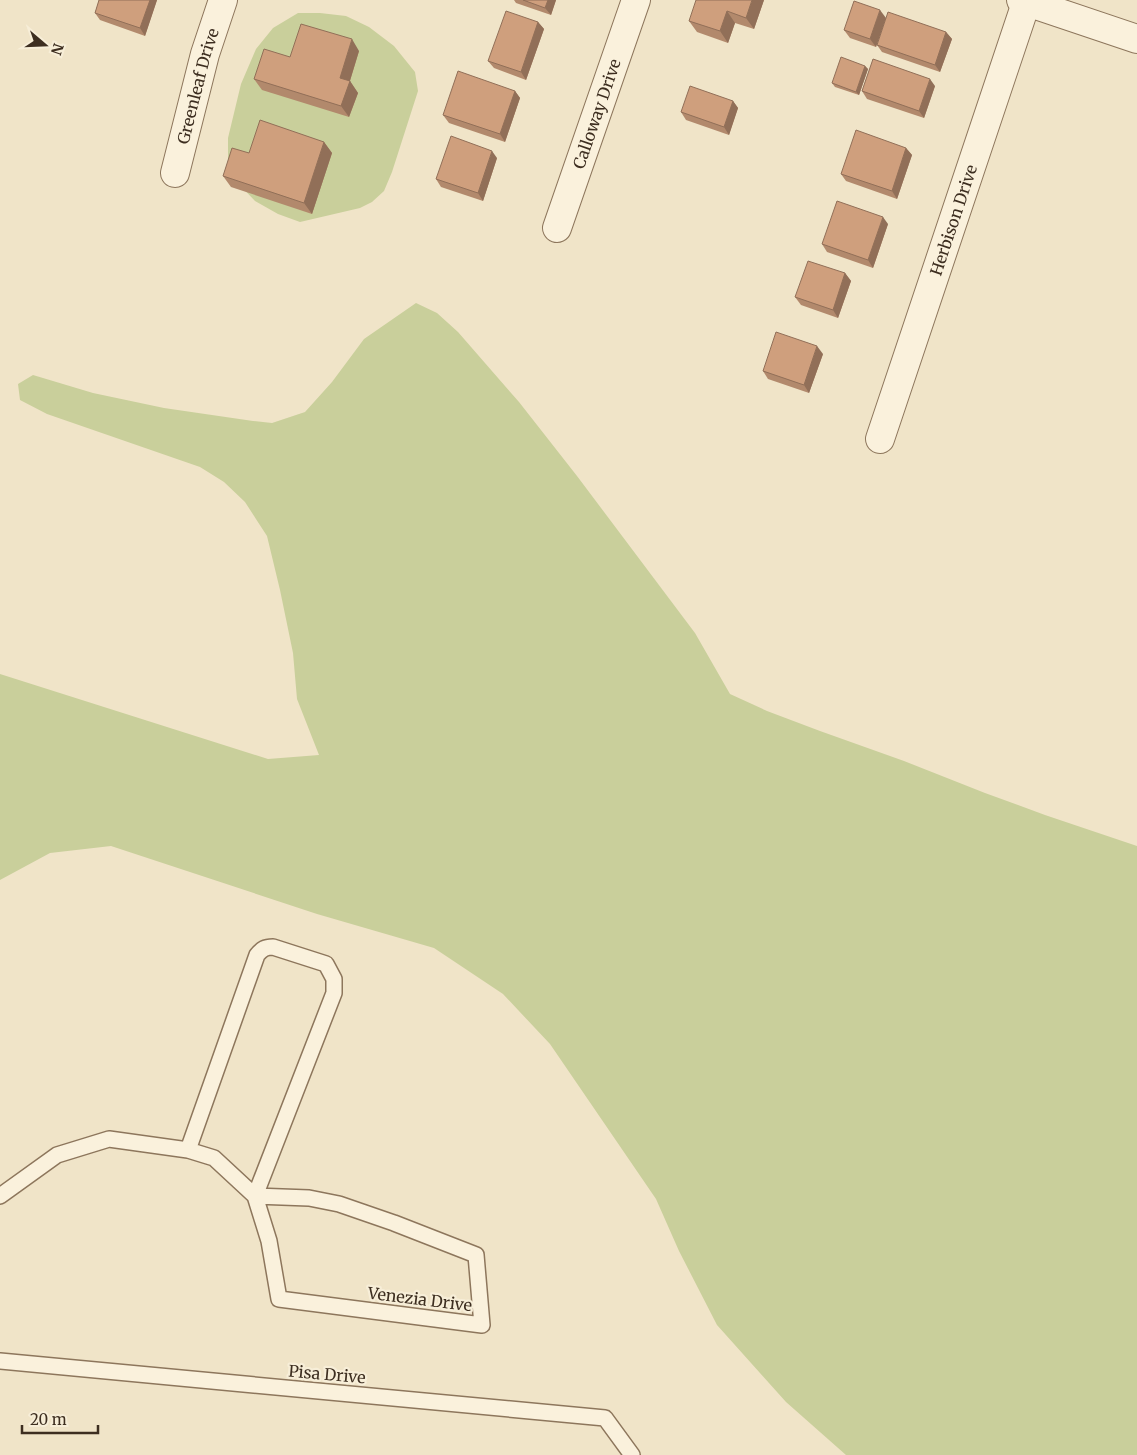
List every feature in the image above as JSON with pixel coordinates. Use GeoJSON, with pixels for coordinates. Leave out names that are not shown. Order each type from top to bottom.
{"type":"FeatureCollection","features":[{"type":"Feature","properties":{"kind":"street","name":"Greenleaf Drive"},"geometry":{"type":"LineString","coordinates":[[176,173],[205,54],[223,0]]}},
{"type":"Feature","properties":{"kind":"street","name":"Calloway Drive"},"geometry":{"type":"LineString","coordinates":[[557,228],[636,0]]}},
{"type":"Feature","properties":{"kind":"street"},"geometry":{"type":"LineString","coordinates":[[1025,1],[1137,40]]}},
{"type":"Feature","properties":{"kind":"street","name":"Herbison Drive"},"geometry":{"type":"LineString","coordinates":[[880,439],[1025,1]]}},
{"type":"Feature","properties":{"kind":"lane"},"geometry":{"type":"LineString","coordinates":[[188,1150],[257,955],[266,947],[273,947],[326,964],[334,979],[334,992],[255,1196]]}},
{"type":"Feature","properties":{"kind":"lane","name":"Venezia Drive"},"geometry":{"type":"LineString","coordinates":[[0,1196],[57,1155],[109,1139],[188,1150],[214,1158],[255,1196],[270,1241],[280,1299],[482,1325],[476,1255],[339,1204],[309,1198],[255,1196]]}},
{"type":"Feature","properties":{"kind":"lane","name":"Pisa Drive"},"geometry":{"type":"LineString","coordinates":[[0,1361],[605,1418],[632,1455]]}},
{"type":"Feature","properties":{"kind":"green space"},"geometry":{"type":"Polygon","coordinates":[[[298,13],[346,16],[369,27],[394,46],[415,72],[418,91],[384,191],[372,202],[360,208],[300,222],[278,214],[255,201],[235,180],[228,158],[228,138],[241,84],[256,49],[273,28],[298,13]]]}},
{"type":"Feature","properties":{"kind":"green space"},"geometry":{"type":"Polygon","coordinates":[[[416,303],[437,313],[458,332],[519,402],[695,633],[730,694],[767,711],[985,793],[1137,846],[1137,1455],[846,1455],[786,1402],[717,1325],[679,1251],[656,1199],[550,1044],[503,994],[434,948],[317,914],[111,846],[50,853],[0,880],[0,674],[268,759],[319,755],[297,699],[293,653],[267,536],[245,502],[224,482],[200,467],[47,414],[20,400],[18,384],[33,375],[93,393],[164,408],[272,423],[305,412],[332,382],[364,339],[416,303]]]}},
{"type":"Feature","properties":{"kind":"building"},"geometry":{"type":"Polygon","coordinates":[[[99,0],[150,0],[140,28],[95,13],[99,0]]]}},
{"type":"Feature","properties":{"kind":"building"},"geometry":{"type":"Polygon","coordinates":[[[523,0],[548,0],[545,8],[523,0]]]}},
{"type":"Feature","properties":{"kind":"building"},"geometry":{"type":"Polygon","coordinates":[[[696,0],[752,0],[746,18],[727,11],[720,31],[689,21],[696,0]]]}},
{"type":"Feature","properties":{"kind":"building"},"geometry":{"type":"Polygon","coordinates":[[[854,1],[880,10],[870,39],[844,30],[854,1]]]}},
{"type":"Feature","properties":{"kind":"building"},"geometry":{"type":"Polygon","coordinates":[[[506,11],[538,22],[521,72],[488,61],[506,11]]]}},
{"type":"Feature","properties":{"kind":"building"},"geometry":{"type":"Polygon","coordinates":[[[888,12],[946,32],[935,65],[877,45],[888,12]]]}},
{"type":"Feature","properties":{"kind":"building"},"geometry":{"type":"Polygon","coordinates":[[[301,24],[352,39],[340,78],[350,81],[341,106],[254,79],[264,49],[290,57],[301,24]]]}},
{"type":"Feature","properties":{"kind":"building"},"geometry":{"type":"Polygon","coordinates":[[[841,57],[865,66],[856,92],[832,83],[841,57]]]}},
{"type":"Feature","properties":{"kind":"building"},"geometry":{"type":"Polygon","coordinates":[[[873,59],[930,79],[919,111],[862,91],[873,59]]]}},
{"type":"Feature","properties":{"kind":"building"},"geometry":{"type":"Polygon","coordinates":[[[458,71],[515,91],[500,134],[443,115],[458,71]]]}},
{"type":"Feature","properties":{"kind":"building"},"geometry":{"type":"Polygon","coordinates":[[[690,86],[733,101],[724,127],[681,112],[690,86]]]}},
{"type":"Feature","properties":{"kind":"building"},"geometry":{"type":"Polygon","coordinates":[[[260,120],[324,142],[304,203],[223,176],[232,148],[249,153],[260,120]]]}},
{"type":"Feature","properties":{"kind":"building"},"geometry":{"type":"Polygon","coordinates":[[[856,130],[906,148],[892,191],[841,174],[856,130]]]}},
{"type":"Feature","properties":{"kind":"building"},"geometry":{"type":"Polygon","coordinates":[[[451,136],[492,151],[478,193],[436,179],[451,136]]]}},
{"type":"Feature","properties":{"kind":"building"},"geometry":{"type":"Polygon","coordinates":[[[837,201],[883,217],[868,260],[822,244],[837,201]]]}},
{"type":"Feature","properties":{"kind":"building"},"geometry":{"type":"Polygon","coordinates":[[[808,261],[845,273],[833,310],[795,297],[808,261]]]}},
{"type":"Feature","properties":{"kind":"building"},"geometry":{"type":"Polygon","coordinates":[[[776,332],[817,346],[804,385],[763,371],[776,332]]]}}]}
